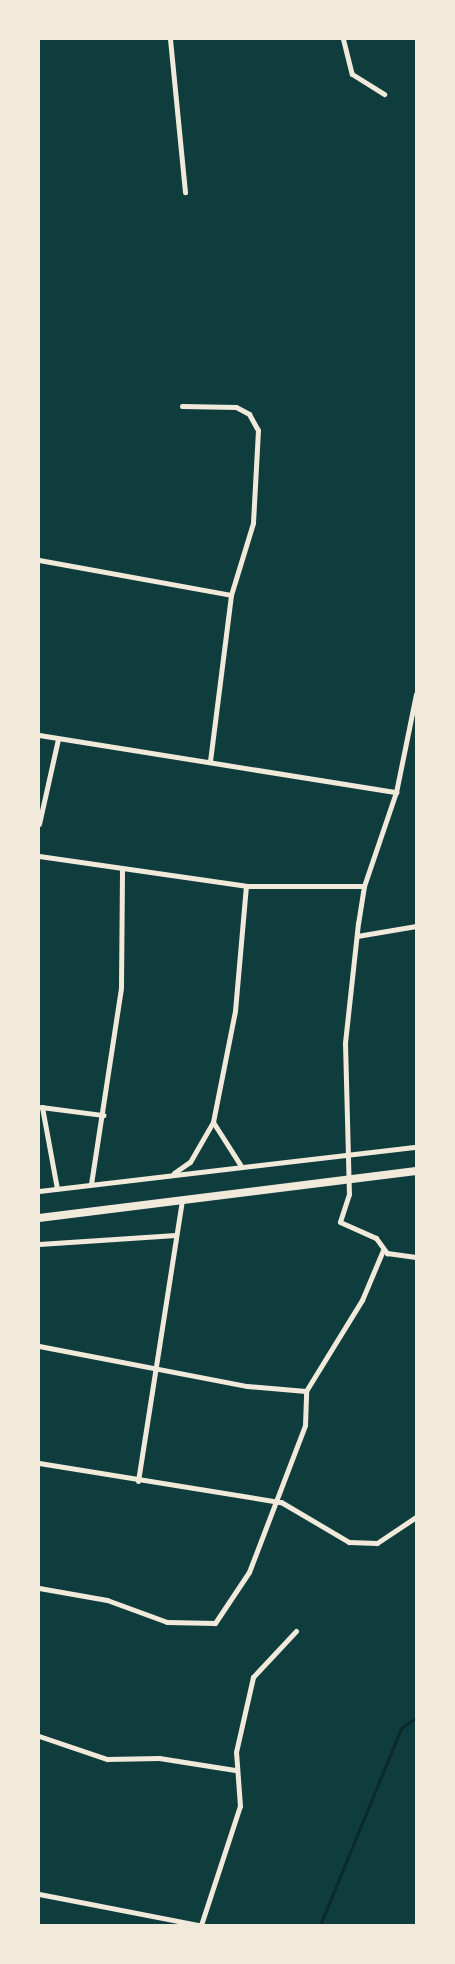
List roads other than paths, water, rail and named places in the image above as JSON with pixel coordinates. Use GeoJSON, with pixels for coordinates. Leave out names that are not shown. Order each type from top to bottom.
{"type":"FeatureCollection","features":[{"type":"Feature","properties":{"kind":"highway"},"geometry":{"type":"LineString","coordinates":[[39,1218],[183,1197],[416,1171]]}},
{"type":"Feature","properties":{"kind":"street"},"geometry":{"type":"LineString","coordinates":[[170,39],[185,192]]}},
{"type":"Feature","properties":{"kind":"street"},"geometry":{"type":"LineString","coordinates":[[343,39],[352,74],[384,94]]}},
{"type":"Feature","properties":{"kind":"street"},"geometry":{"type":"LineString","coordinates":[[182,406],[236,407],[249,414],[258,430],[253,523],[231,595],[210,762]]}},
{"type":"Feature","properties":{"kind":"street"},"geometry":{"type":"LineString","coordinates":[[39,560],[231,595]]}},
{"type":"Feature","properties":{"kind":"street"},"geometry":{"type":"LineString","coordinates":[[416,694],[396,792],[364,886],[347,1009],[347,1156],[350,1194],[340,1222],[376,1238],[383,1250],[416,1257]]}},
{"type":"Feature","properties":{"kind":"street"},"geometry":{"type":"LineString","coordinates":[[39,735],[396,792]]}},
{"type":"Feature","properties":{"kind":"street"},"geometry":{"type":"LineString","coordinates":[[39,824],[58,739]]}},
{"type":"Feature","properties":{"kind":"street"},"geometry":{"type":"LineString","coordinates":[[39,856],[246,886],[364,886]]}},
{"type":"Feature","properties":{"kind":"street"},"geometry":{"type":"LineString","coordinates":[[92,1184],[103,1115],[124,942],[122,868]]}},
{"type":"Feature","properties":{"kind":"street"},"geometry":{"type":"LineString","coordinates":[[172,1174],[190,1162],[213,1122],[235,1011],[246,886]]}},
{"type":"Feature","properties":{"kind":"street"},"geometry":{"type":"LineString","coordinates":[[357,936],[416,926]]}},
{"type":"Feature","properties":{"kind":"street"},"geometry":{"type":"LineString","coordinates":[[57,1190],[41,1107],[103,1115]]}},
{"type":"Feature","properties":{"kind":"street"},"geometry":{"type":"LineString","coordinates":[[213,1122],[241,1166]]}},
{"type":"Feature","properties":{"kind":"street"},"geometry":{"type":"LineString","coordinates":[[39,1191],[416,1147]]}},
{"type":"Feature","properties":{"kind":"street"},"geometry":{"type":"LineString","coordinates":[[138,1481],[183,1197]]}},
{"type":"Feature","properties":{"kind":"street"},"geometry":{"type":"LineString","coordinates":[[39,1244],[176,1235]]}},
{"type":"Feature","properties":{"kind":"street"},"geometry":{"type":"LineString","coordinates":[[39,1588],[107,1600],[174,1624],[215,1623],[246,1578],[305,1425],[306,1391],[362,1300],[383,1250]]}},
{"type":"Feature","properties":{"kind":"street"},"geometry":{"type":"LineString","coordinates":[[39,1346],[155,1365],[247,1386],[306,1391]]}},
{"type":"Feature","properties":{"kind":"street"},"geometry":{"type":"LineString","coordinates":[[39,1463],[138,1481],[274,1501],[362,1544],[388,1538],[416,1517]]}},
{"type":"Feature","properties":{"kind":"street"},"geometry":{"type":"LineString","coordinates":[[39,1894],[200,1925],[240,1806],[241,1784],[235,1770],[253,1677],[296,1631]]}},
{"type":"Feature","properties":{"kind":"street"},"geometry":{"type":"LineString","coordinates":[[39,1736],[106,1759],[159,1758],[235,1770]]}},
{"type":"Feature","properties":{"kind":"waterway"},"geometry":{"type":"LineString","coordinates":[[320,1925],[401,1728],[416,1718]]}}]}
